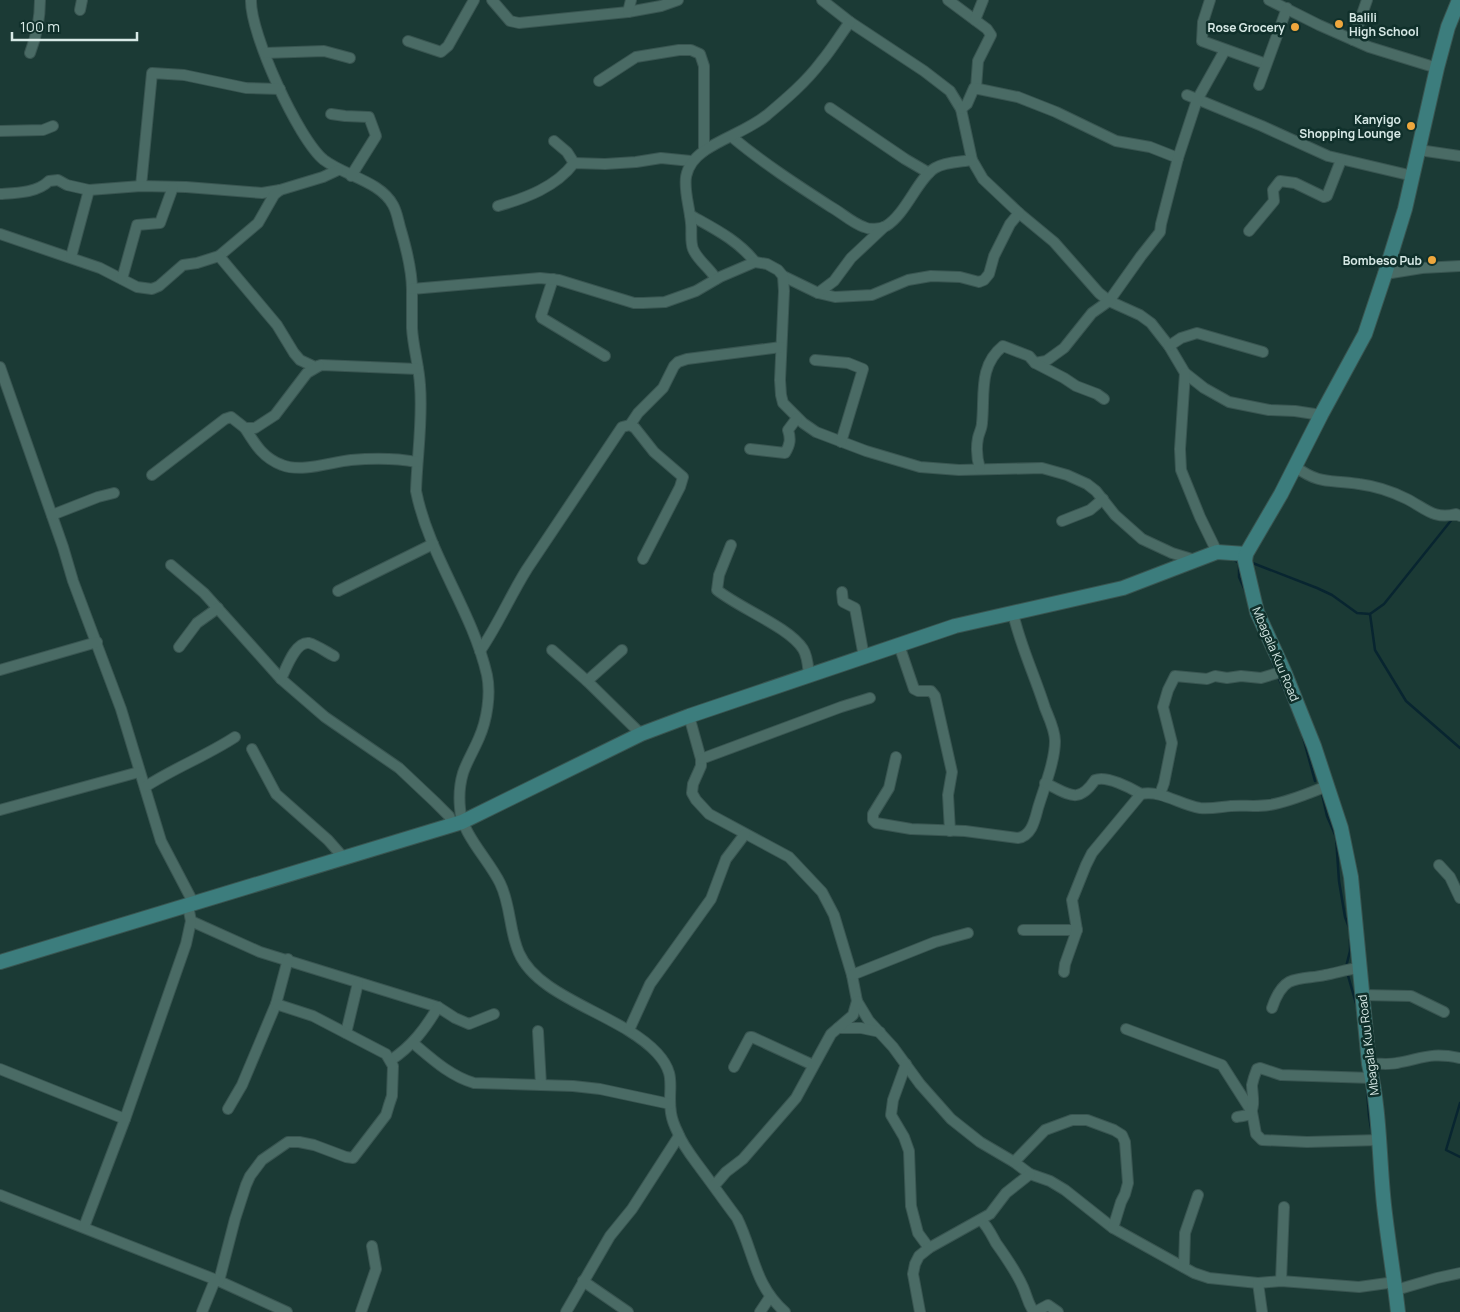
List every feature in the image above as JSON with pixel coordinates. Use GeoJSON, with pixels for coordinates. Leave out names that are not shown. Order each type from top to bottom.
{"type":"FeatureCollection","features":[{"type":"Feature","properties":{"kind":"street"},"geometry":{"type":"LineString","coordinates":[[30,53],[40,19],[40,0]]}},
{"type":"Feature","properties":{"kind":"street"},"geometry":{"type":"LineString","coordinates":[[251,0],[255,24],[265,54],[280,89],[313,148],[323,159],[338,170],[370,184],[384,195],[394,206],[402,233],[412,289],[412,331],[421,400],[416,491],[418,504],[433,544],[480,651],[487,677],[488,699],[481,736],[463,774],[458,824]]}},
{"type":"Feature","properties":{"kind":"street"},"geometry":{"type":"LineString","coordinates":[[408,41],[441,52],[448,46],[474,0]]}},
{"type":"Feature","properties":{"kind":"street"},"geometry":{"type":"LineString","coordinates":[[492,0],[510,21],[515,23],[628,12],[661,6],[678,0]]}},
{"type":"Feature","properties":{"kind":"street"},"geometry":{"type":"LineString","coordinates":[[628,12],[631,0]]}},
{"type":"Feature","properties":{"kind":"street"},"geometry":{"type":"LineString","coordinates":[[822,0],[850,22],[945,86],[962,109],[972,160],[983,179],[1019,213],[1054,242],[1091,285],[1109,301],[1140,315],[1151,323],[1169,346],[1185,373],[1204,388],[1229,402],[1269,410],[1295,410],[1321,415]]}},
{"type":"Feature","properties":{"kind":"street"},"geometry":{"type":"LineString","coordinates":[[948,0],[987,29],[991,36],[978,61],[976,88],[973,89],[967,104],[962,109]]}},
{"type":"Feature","properties":{"kind":"street"},"geometry":{"type":"LineString","coordinates":[[975,20],[983,0]]}},
{"type":"Feature","properties":{"kind":"street"},"geometry":{"type":"LineString","coordinates":[[1210,0],[1203,22],[1201,38],[1203,41],[1266,64]]}},
{"type":"Feature","properties":{"kind":"street"},"geometry":{"type":"LineString","coordinates":[[1270,0],[1369,47],[1437,68]]}},
{"type":"Feature","properties":{"kind":"street"},"geometry":{"type":"LineString","coordinates":[[1353,40],[1367,0]]}},
{"type":"Feature","properties":{"kind":"street"},"geometry":{"type":"LineString","coordinates":[[0,962],[343,857],[458,824],[641,734],[955,626],[1123,588],[1217,552],[1246,554],[1281,494],[1364,334],[1386,274],[1413,176],[1437,68],[1448,27],[1459,0]]}},
{"type":"Feature","properties":{"kind":"street"},"geometry":{"type":"LineString","coordinates":[[1259,84],[1287,8]]}},
{"type":"Feature","properties":{"kind":"street"},"geometry":{"type":"LineString","coordinates":[[716,279],[712,272],[698,258],[693,248],[685,183],[686,173],[692,161],[718,141],[732,137],[766,116],[801,85],[822,62],[850,22]]}},
{"type":"Feature","properties":{"kind":"street"},"geometry":{"type":"LineString","coordinates":[[599,81],[636,57],[679,50],[691,50],[700,54],[704,66],[704,151]]}},
{"type":"Feature","properties":{"kind":"street"},"geometry":{"type":"LineString","coordinates":[[1035,363],[1046,361],[1064,348],[1092,313],[1109,301],[1160,232],[1178,158],[1197,100],[1225,50]]}},
{"type":"Feature","properties":{"kind":"street"},"geometry":{"type":"LineString","coordinates":[[265,54],[324,51],[350,58]]}},
{"type":"Feature","properties":{"kind":"street"},"geometry":{"type":"LineString","coordinates":[[141,186],[152,73],[184,75],[246,88],[280,89]]}},
{"type":"Feature","properties":{"kind":"street"},"geometry":{"type":"LineString","coordinates":[[976,88],[1018,97],[1056,112],[1116,141],[1150,147],[1178,158]]}},
{"type":"Feature","properties":{"kind":"street"},"geometry":{"type":"LineString","coordinates":[[1187,95],[1341,160],[1413,176]]}},
{"type":"Feature","properties":{"kind":"street"},"geometry":{"type":"LineString","coordinates":[[830,108],[929,172]]}},
{"type":"Feature","properties":{"kind":"street"},"geometry":{"type":"LineString","coordinates":[[331,114],[365,116],[370,117],[372,120],[376,136],[351,176]]}},
{"type":"Feature","properties":{"kind":"street"},"geometry":{"type":"LineString","coordinates":[[0,131],[43,130],[53,126]]}},
{"type":"Feature","properties":{"kind":"street"},"geometry":{"type":"LineString","coordinates":[[732,137],[776,170],[862,227],[871,229],[884,227]]}},
{"type":"Feature","properties":{"kind":"street"},"geometry":{"type":"LineString","coordinates":[[554,141],[567,152],[574,162]]}},
{"type":"Feature","properties":{"kind":"street"},"geometry":{"type":"LineString","coordinates":[[1419,150],[1460,156]]}},
{"type":"Feature","properties":{"kind":"street"},"geometry":{"type":"LineString","coordinates":[[574,162],[605,164],[662,158],[692,161]]}},
{"type":"Feature","properties":{"kind":"street"},"geometry":{"type":"LineString","coordinates":[[818,293],[834,281],[851,258],[904,207],[929,172],[937,167],[972,160]]}},
{"type":"Feature","properties":{"kind":"street"},"geometry":{"type":"LineString","coordinates":[[1249,231],[1274,201],[1273,190],[1280,181],[1294,183],[1325,196],[1328,195],[1341,160]]}},
{"type":"Feature","properties":{"kind":"street"},"geometry":{"type":"LineString","coordinates":[[498,206],[521,200],[547,186],[570,169],[574,162]]}},
{"type":"Feature","properties":{"kind":"street"},"geometry":{"type":"LineString","coordinates":[[0,194],[26,192],[49,181],[58,180],[67,185],[89,190],[141,186],[262,193],[280,190],[330,175],[338,170]]}},
{"type":"Feature","properties":{"kind":"street"},"geometry":{"type":"LineString","coordinates":[[122,279],[137,225],[160,223],[173,187]]}},
{"type":"Feature","properties":{"kind":"street"},"geometry":{"type":"LineString","coordinates":[[71,257],[89,190]]}},
{"type":"Feature","properties":{"kind":"street"},"geometry":{"type":"LineString","coordinates":[[0,234],[100,268],[137,287],[152,289],[159,286],[183,265],[219,256],[252,230],[274,195],[280,190]]}},
{"type":"Feature","properties":{"kind":"street"},"geometry":{"type":"LineString","coordinates":[[412,289],[525,278],[553,279],[634,302],[665,302],[696,291],[716,279],[755,262],[767,264],[778,270],[783,276],[818,293],[835,297],[863,297],[914,278],[960,276],[979,282],[984,280],[989,274],[994,256],[1010,224],[1019,213]]}},
{"type":"Feature","properties":{"kind":"street"},"geometry":{"type":"LineString","coordinates":[[690,215],[733,240],[755,262]]}},
{"type":"Feature","properties":{"kind":"street"},"geometry":{"type":"LineString","coordinates":[[219,256],[277,324],[300,360],[315,367],[321,365],[418,369]]}},
{"type":"Feature","properties":{"kind":"street"},"geometry":{"type":"LineString","coordinates":[[1386,274],[1422,268],[1460,266]]}},
{"type":"Feature","properties":{"kind":"street"},"geometry":{"type":"LineString","coordinates":[[783,276],[781,395],[783,404],[797,418],[816,432],[866,451],[920,466],[959,470],[1035,468],[1049,469],[1067,475],[1087,484],[1096,491],[1115,515],[1142,539],[1172,553],[1195,560]]}},
{"type":"Feature","properties":{"kind":"street"},"geometry":{"type":"LineString","coordinates":[[553,279],[541,316],[542,318],[605,356]]}},
{"type":"Feature","properties":{"kind":"street"},"geometry":{"type":"LineString","coordinates":[[1169,346],[1181,338],[1197,333],[1263,352]]}},
{"type":"Feature","properties":{"kind":"street"},"geometry":{"type":"LineString","coordinates":[[980,469],[978,441],[982,424],[983,380],[987,367],[1003,346],[1029,356],[1035,363],[1104,399]]}},
{"type":"Feature","properties":{"kind":"street"},"geometry":{"type":"LineString","coordinates":[[480,651],[494,631],[513,590],[622,427],[630,425],[638,413],[663,388],[674,366],[678,362],[687,359],[781,347]]}},
{"type":"Feature","properties":{"kind":"street"},"geometry":{"type":"LineString","coordinates":[[815,360],[848,363],[863,370],[841,442]]}},
{"type":"Feature","properties":{"kind":"street"},"geometry":{"type":"LineString","coordinates":[[245,428],[254,428],[275,414],[307,373],[321,365]]}},
{"type":"Feature","properties":{"kind":"street"},"geometry":{"type":"LineString","coordinates":[[0,367],[3,384],[121,709],[161,841],[191,905],[191,921],[186,944],[125,1118],[84,1227]]}},
{"type":"Feature","properties":{"kind":"street"},"geometry":{"type":"LineString","coordinates":[[1185,373],[1180,449],[1181,470],[1217,552]]}},
{"type":"Feature","properties":{"kind":"street"},"geometry":{"type":"LineString","coordinates":[[152,475],[225,418],[231,417],[245,428],[258,449],[284,466],[315,466],[357,460],[417,462]]}},
{"type":"Feature","properties":{"kind":"street"},"geometry":{"type":"LineString","coordinates":[[750,450],[784,454],[791,438],[788,430],[797,418]]}},
{"type":"Feature","properties":{"kind":"street"},"geometry":{"type":"LineString","coordinates":[[630,425],[635,428],[654,452],[683,477],[680,487],[643,559]]}},
{"type":"Feature","properties":{"kind":"street"},"geometry":{"type":"LineString","coordinates":[[1294,466],[1316,479],[1368,485],[1406,499],[1436,515],[1445,517],[1456,514],[1460,516]]}},
{"type":"Feature","properties":{"kind":"street"},"geometry":{"type":"LineString","coordinates":[[52,515],[98,497],[114,493]]}},
{"type":"Feature","properties":{"kind":"street"},"geometry":{"type":"LineString","coordinates":[[1062,521],[1090,510],[1103,499]]}},
{"type":"Feature","properties":{"kind":"street"},"geometry":{"type":"LineString","coordinates":[[338,591],[433,544]]}},
{"type":"Feature","properties":{"kind":"street"},"geometry":{"type":"LineString","coordinates":[[731,545],[719,575],[717,590],[781,630],[799,644],[806,656],[809,676]]}},
{"type":"Feature","properties":{"kind":"street","name":"Mbagala Kuu Road"},"geometry":{"type":"LineString","coordinates":[[1246,554],[1246,567],[1253,602],[1284,671],[1314,746],[1341,828],[1351,876],[1369,1064],[1379,1140],[1384,1206],[1398,1312]]}},
{"type":"Feature","properties":{"kind":"street"},"geometry":{"type":"LineString","coordinates":[[171,565],[204,593],[281,679],[325,717],[399,768],[458,824],[499,882],[506,898],[517,947],[524,962],[539,978],[553,989],[629,1030],[656,1052],[667,1066],[671,1082],[671,1113],[679,1136],[737,1218],[758,1276],[770,1297],[785,1312]]}},
{"type":"Feature","properties":{"kind":"street"},"geometry":{"type":"LineString","coordinates":[[842,592],[843,602],[855,608],[864,657]]}},
{"type":"Feature","properties":{"kind":"street"},"geometry":{"type":"LineString","coordinates":[[179,646],[197,623],[218,608]]}},
{"type":"Feature","properties":{"kind":"street"},"geometry":{"type":"LineString","coordinates":[[896,757],[889,788],[873,814],[872,820],[876,824],[911,829],[965,831],[1023,837],[1029,832],[1035,821],[1054,753],[1055,739],[1016,627],[1013,613]]}},
{"type":"Feature","properties":{"kind":"street"},"geometry":{"type":"LineString","coordinates":[[0,670],[97,642]]}},
{"type":"Feature","properties":{"kind":"street"},"geometry":{"type":"LineString","coordinates":[[281,679],[300,644],[311,643],[334,656]]}},
{"type":"Feature","properties":{"kind":"street"},"geometry":{"type":"LineString","coordinates":[[899,645],[914,689],[918,691],[931,691],[935,696],[952,772],[948,794],[950,831]]}},
{"type":"Feature","properties":{"kind":"street"},"geometry":{"type":"LineString","coordinates":[[552,650],[588,681],[641,734]]}},
{"type":"Feature","properties":{"kind":"street"},"geometry":{"type":"LineString","coordinates":[[588,681],[622,650]]}},
{"type":"Feature","properties":{"kind":"street"},"geometry":{"type":"LineString","coordinates":[[1160,794],[1164,784],[1172,743],[1164,707],[1168,690],[1175,676],[1207,679],[1215,676],[1261,678],[1284,671]]}},
{"type":"Feature","properties":{"kind":"street"},"geometry":{"type":"LineString","coordinates":[[701,759],[870,698]]}},
{"type":"Feature","properties":{"kind":"street"},"geometry":{"type":"LineString","coordinates":[[689,716],[701,759],[701,766],[693,784],[692,793],[696,800],[709,814],[789,857],[822,892],[834,915],[852,975],[857,1001],[869,1021],[906,1064],[920,1084],[952,1119],[980,1142],[1030,1174],[1050,1181],[1065,1190],[1113,1228],[1194,1273],[1209,1278],[1258,1283],[1281,1281],[1359,1287],[1395,1286],[1460,1273]]}},
{"type":"Feature","properties":{"kind":"street"},"geometry":{"type":"LineString","coordinates":[[145,787],[219,748],[235,737]]}},
{"type":"Feature","properties":{"kind":"street"},"geometry":{"type":"LineString","coordinates":[[252,749],[276,794],[328,840],[343,857]]}},
{"type":"Feature","properties":{"kind":"street"},"geometry":{"type":"LineString","coordinates":[[0,810],[139,772]]}},
{"type":"Feature","properties":{"kind":"street"},"geometry":{"type":"LineString","coordinates":[[1045,783],[1067,794],[1080,796],[1087,792],[1095,780],[1102,778],[1133,789],[1141,794],[1160,794],[1175,801],[1200,808],[1268,806],[1297,798],[1328,786]]}},
{"type":"Feature","properties":{"kind":"street"},"geometry":{"type":"LineString","coordinates":[[1064,972],[1064,964],[1077,930],[1072,900],[1086,864],[1092,853],[1141,794]]}},
{"type":"Feature","properties":{"kind":"street"},"geometry":{"type":"LineString","coordinates":[[629,1030],[650,984],[711,899],[726,859],[745,834]]}},
{"type":"Feature","properties":{"kind":"street"},"geometry":{"type":"LineString","coordinates":[[1439,866],[1450,877],[1460,898]]}},
{"type":"Feature","properties":{"kind":"street"},"geometry":{"type":"LineString","coordinates":[[191,921],[260,952],[438,1007],[469,1024],[494,1014]]}},
{"type":"Feature","properties":{"kind":"street"},"geometry":{"type":"LineString","coordinates":[[1022,930],[1077,930]]}},
{"type":"Feature","properties":{"kind":"street"},"geometry":{"type":"LineString","coordinates":[[852,975],[917,948],[968,933]]}},
{"type":"Feature","properties":{"kind":"street"},"geometry":{"type":"LineString","coordinates":[[228,1109],[242,1085],[276,1004],[288,960]]}},
{"type":"Feature","properties":{"kind":"street"},"geometry":{"type":"LineString","coordinates":[[1272,1008],[1276,998],[1289,982],[1346,969],[1360,968]]}},
{"type":"Feature","properties":{"kind":"street"},"geometry":{"type":"LineString","coordinates":[[346,1033],[358,983]]}},
{"type":"Feature","properties":{"kind":"street"},"geometry":{"type":"LineString","coordinates":[[1362,995],[1412,996],[1444,1012]]}},
{"type":"Feature","properties":{"kind":"street"},"geometry":{"type":"LineString","coordinates":[[714,1186],[726,1172],[743,1159],[796,1098],[830,1034],[852,1015],[857,1001]]}},
{"type":"Feature","properties":{"kind":"street"},"geometry":{"type":"LineString","coordinates":[[202,1312],[216,1281],[250,1176],[262,1160],[288,1142],[314,1145],[346,1158],[353,1158],[386,1114],[390,1105],[393,1066],[386,1054],[313,1016],[276,1004]]}},
{"type":"Feature","properties":{"kind":"street"},"geometry":{"type":"LineString","coordinates":[[391,1060],[413,1043],[424,1031],[438,1007]]}},
{"type":"Feature","properties":{"kind":"street"},"geometry":{"type":"LineString","coordinates":[[837,1028],[861,1028],[880,1032]]}},
{"type":"Feature","properties":{"kind":"street"},"geometry":{"type":"LineString","coordinates":[[1126,1030],[1222,1065],[1252,1112]]}},
{"type":"Feature","properties":{"kind":"street"},"geometry":{"type":"LineString","coordinates":[[538,1032],[541,1085]]}},
{"type":"Feature","properties":{"kind":"street"},"geometry":{"type":"LineString","coordinates":[[734,1067],[752,1036],[813,1065]]}},
{"type":"Feature","properties":{"kind":"street"},"geometry":{"type":"LineString","coordinates":[[413,1043],[452,1074],[462,1079],[487,1084],[573,1086],[600,1089],[670,1104]]}},
{"type":"Feature","properties":{"kind":"street"},"geometry":{"type":"LineString","coordinates":[[1369,1064],[1396,1063],[1443,1054],[1460,1058]]}},
{"type":"Feature","properties":{"kind":"street"},"geometry":{"type":"LineString","coordinates":[[906,1064],[893,1100],[891,1115],[907,1143],[910,1157],[911,1206],[918,1233],[929,1248]]}},
{"type":"Feature","properties":{"kind":"street"},"geometry":{"type":"LineString","coordinates":[[1372,1078],[1281,1075],[1260,1068],[1257,1069],[1252,1086],[1252,1112],[1256,1134],[1262,1140],[1307,1142],[1379,1140]]}},
{"type":"Feature","properties":{"kind":"street"},"geometry":{"type":"LineString","coordinates":[[0,1069],[125,1118]]}},
{"type":"Feature","properties":{"kind":"street"},"geometry":{"type":"LineString","coordinates":[[1237,1117],[1249,1115],[1252,1112]]}},
{"type":"Feature","properties":{"kind":"street"},"geometry":{"type":"LineString","coordinates":[[1014,1162],[1045,1130],[1072,1120],[1087,1120],[1122,1135],[1125,1142],[1128,1183],[1113,1228]]}},
{"type":"Feature","properties":{"kind":"street"},"geometry":{"type":"LineString","coordinates":[[566,1312],[610,1236],[632,1210],[679,1136]]}},
{"type":"Feature","properties":{"kind":"street"},"geometry":{"type":"LineString","coordinates":[[920,1312],[913,1279],[914,1267],[919,1256],[929,1248],[990,1214],[1006,1193],[1030,1174]]}},
{"type":"Feature","properties":{"kind":"street"},"geometry":{"type":"LineString","coordinates":[[0,1195],[84,1227],[288,1312]]}},
{"type":"Feature","properties":{"kind":"street"},"geometry":{"type":"LineString","coordinates":[[1184,1267],[1185,1233],[1198,1195]]}},
{"type":"Feature","properties":{"kind":"street"},"geometry":{"type":"LineString","coordinates":[[1281,1281],[1284,1207]]}},
{"type":"Feature","properties":{"kind":"street"},"geometry":{"type":"LineString","coordinates":[[981,1220],[988,1227],[1010,1263],[1023,1287],[1029,1306],[1034,1312],[1048,1305],[1058,1312]]}},
{"type":"Feature","properties":{"kind":"street"},"geometry":{"type":"LineString","coordinates":[[361,1312],[376,1269],[372,1246]]}},
{"type":"Feature","properties":{"kind":"street"},"geometry":{"type":"LineString","coordinates":[[584,1281],[628,1312]]}},
{"type":"Feature","properties":{"kind":"street"},"geometry":{"type":"LineString","coordinates":[[1258,1283],[1262,1312]]}},
{"type":"Feature","properties":{"kind":"street"},"geometry":{"type":"LineString","coordinates":[[760,1312],[770,1297]]}},
{"type":"Feature","properties":{"kind":"waterway"},"geometry":{"type":"LineString","coordinates":[[1453,518],[1384,604],[1370,614],[1375,650],[1406,701],[1460,748]]}},
{"type":"Feature","properties":{"kind":"waterway"},"geometry":{"type":"LineString","coordinates":[[1231,558],[1239,563],[1239,577],[1247,595]]}},
{"type":"Feature","properties":{"kind":"waterway"},"geometry":{"type":"LineString","coordinates":[[1250,562],[1332,595],[1357,613],[1370,614]]}},
{"type":"Feature","properties":{"kind":"waterway"},"geometry":{"type":"LineString","coordinates":[[1268,651],[1276,672]]}},
{"type":"Feature","properties":{"kind":"waterway"},"geometry":{"type":"LineString","coordinates":[[1278,677],[1285,692]]}},
{"type":"Feature","properties":{"kind":"waterway"},"geometry":{"type":"LineString","coordinates":[[1287,697],[1294,713]]}},
{"type":"Feature","properties":{"kind":"waterway"},"geometry":{"type":"LineString","coordinates":[[1303,737],[1315,781]]}},
{"type":"Feature","properties":{"kind":"waterway"},"geometry":{"type":"LineString","coordinates":[[1322,794],[1327,816],[1336,837],[1339,881],[1345,917],[1350,930]]}},
{"type":"Feature","properties":{"kind":"waterway"},"geometry":{"type":"LineString","coordinates":[[1346,967],[1350,951],[1350,940]]}},
{"type":"Feature","properties":{"kind":"waterway"},"geometry":{"type":"LineString","coordinates":[[1347,972],[1357,1007]]}},
{"type":"Feature","properties":{"kind":"waterway"},"geometry":{"type":"LineString","coordinates":[[1367,1090],[1372,1134]]}},
{"type":"Feature","properties":{"kind":"waterway"},"geometry":{"type":"LineString","coordinates":[[1460,1103],[1446,1150],[1460,1157]]}},
{"type":"Feature","properties":{"kind":"place","name":"Balili High School"},"geometry":{"type":"Point","coordinates":[1339,24]}},
{"type":"Feature","properties":{"kind":"place","name":"Rose Grocery"},"geometry":{"type":"Point","coordinates":[1295,27]}},
{"type":"Feature","properties":{"kind":"place","name":"Kanyigo Shopping Lounge"},"geometry":{"type":"Point","coordinates":[1411,126]}},
{"type":"Feature","properties":{"kind":"place","name":"Bombeso Pub"},"geometry":{"type":"Point","coordinates":[1432,260]}}]}
